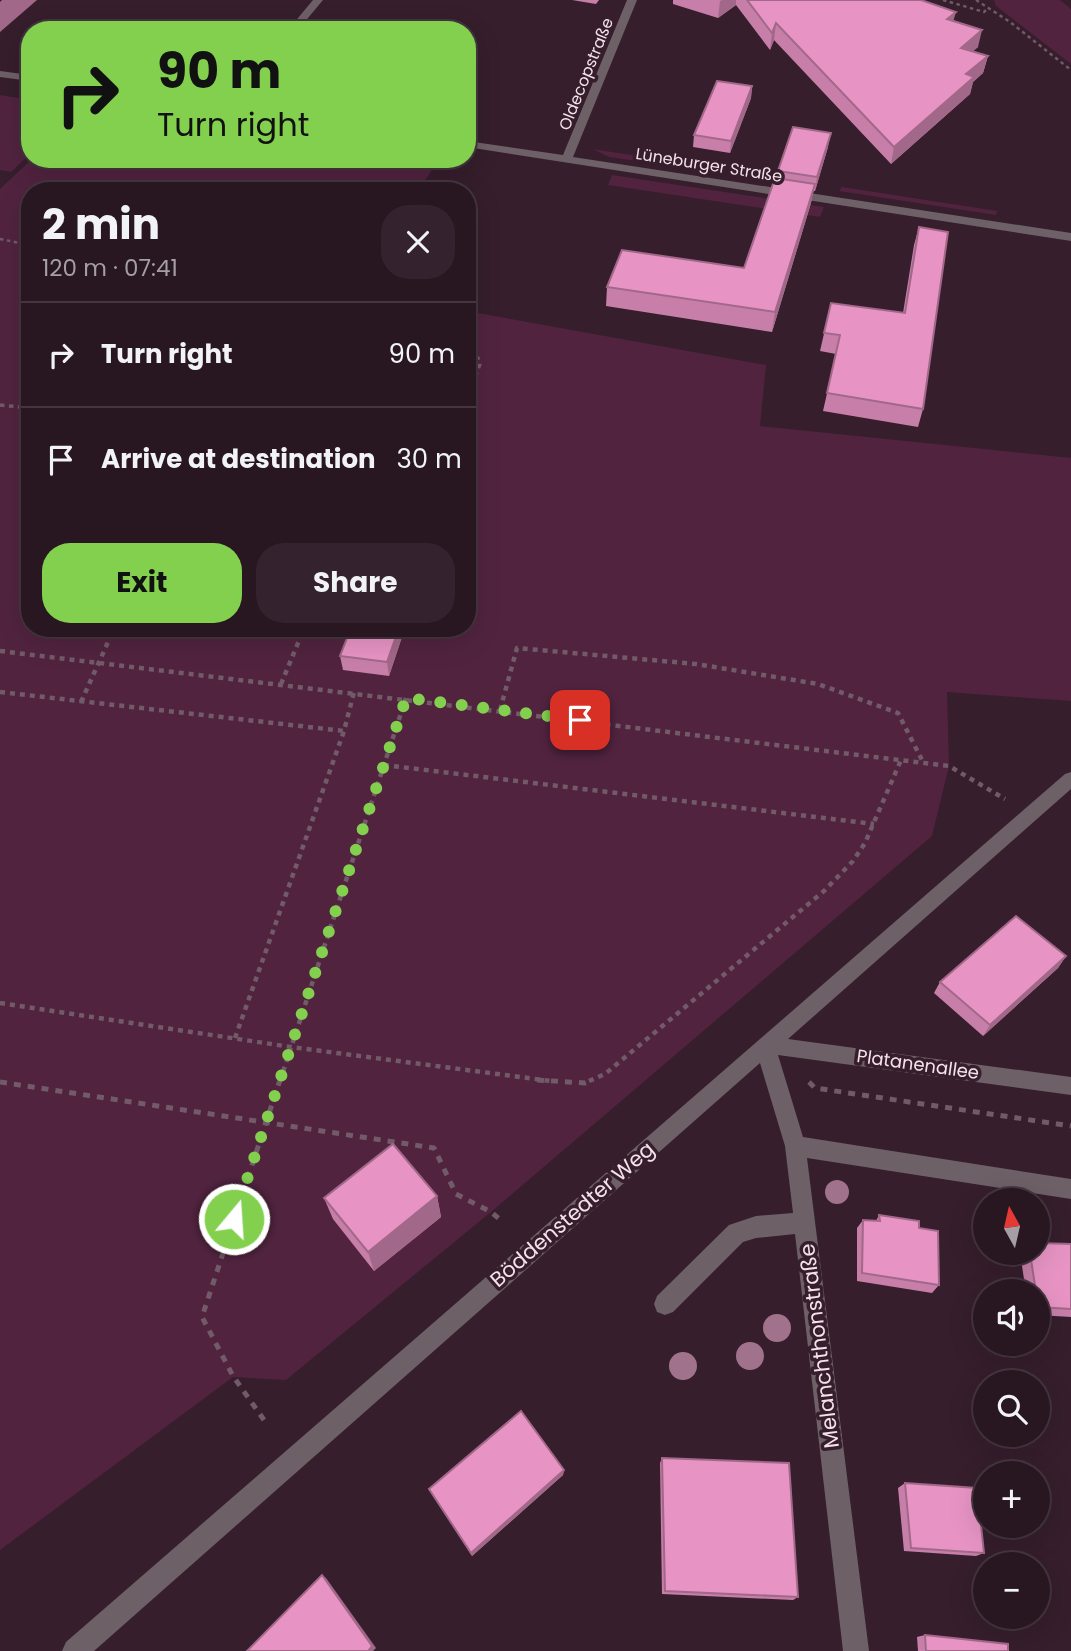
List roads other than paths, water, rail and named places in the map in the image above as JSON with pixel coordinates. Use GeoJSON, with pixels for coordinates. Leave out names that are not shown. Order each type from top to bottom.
{"type":"FeatureCollection","features":[{"type":"Feature","properties":{"kind":"street"},"geometry":{"type":"LineString","coordinates":[[300,21],[318,0]]}},
{"type":"Feature","properties":{"kind":"street","name":"Oldecopstraße"},"geometry":{"type":"LineString","coordinates":[[567,159],[632,0]]}},
{"type":"Feature","properties":{"kind":"street"},"geometry":{"type":"LineString","coordinates":[[0,74],[21,77]]}},
{"type":"Feature","properties":{"kind":"street","name":"Lüneburger Straße"},"geometry":{"type":"LineString","coordinates":[[476,145],[1071,237]]}},
{"type":"Feature","properties":{"kind":"street","name":"Böddenstedter Weg"},"geometry":{"type":"LineString","coordinates":[[75,1651],[1071,779]]}},
{"type":"Feature","properties":{"kind":"street","name":"Platanenallee"},"geometry":{"type":"LineString","coordinates":[[765,1045],[871,1057],[1071,1086]]}},
{"type":"Feature","properties":{"kind":"street","name":"Melanchthonstraße"},"geometry":{"type":"LineString","coordinates":[[765,1045],[795,1146],[856,1651]]}},
{"type":"Feature","properties":{"kind":"street"},"geometry":{"type":"LineString","coordinates":[[795,1146],[1071,1189]]}},
{"type":"Feature","properties":{"kind":"street"},"geometry":{"type":"LineString","coordinates":[[665,1304],[737,1233],[769,1226],[804,1223]]}}]}
